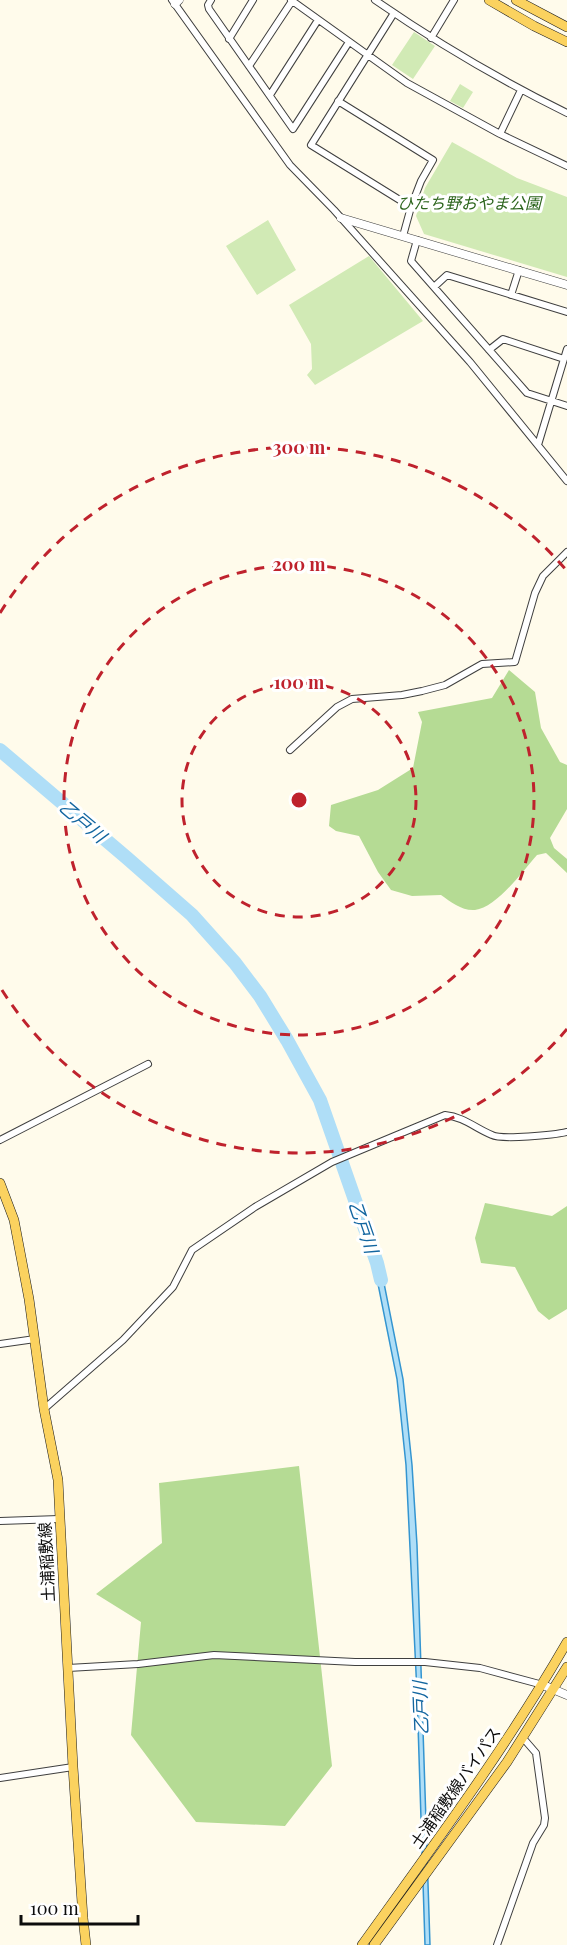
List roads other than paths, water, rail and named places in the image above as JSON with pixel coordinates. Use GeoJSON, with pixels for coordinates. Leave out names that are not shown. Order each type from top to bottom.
{"type":"FeatureCollection","features":[{"type":"Feature","properties":{"kind":"main road"},"geometry":{"type":"LineString","coordinates":[[489,0],[534,27],[567,42]]}},
{"type":"Feature","properties":{"kind":"main road"},"geometry":{"type":"LineString","coordinates":[[516,0],[567,27]]}},
{"type":"Feature","properties":{"kind":"main road","name":"土浦稲敷線"},"geometry":{"type":"LineString","coordinates":[[0,1183],[14,1220],[35,1338],[44,1409],[58,1480],[73,1767],[86,1945]]}},
{"type":"Feature","properties":{"kind":"main road","name":"土浦稲敷線バイパス"},"geometry":{"type":"LineString","coordinates":[[362,1945],[492,1762],[543,1685],[567,1642]]}},
{"type":"Feature","properties":{"kind":"main road","name":"土浦稲敷線バイパス"},"geometry":{"type":"LineString","coordinates":[[374,1945],[524,1738],[567,1667]]}},
{"type":"Feature","properties":{"kind":"street"},"geometry":{"type":"LineString","coordinates":[[211,0],[208,4],[209,9],[293,129],[349,42]]}},
{"type":"Feature","properties":{"kind":"street"},"geometry":{"type":"LineString","coordinates":[[229,39],[253,0]]}},
{"type":"Feature","properties":{"kind":"street"},"geometry":{"type":"LineString","coordinates":[[249,66],[292,0],[407,82],[500,134],[567,166]]}},
{"type":"Feature","properties":{"kind":"street"},"geometry":{"type":"LineString","coordinates":[[375,0],[431,38],[521,90],[567,113]]}},
{"type":"Feature","properties":{"kind":"street"},"geometry":{"type":"LineString","coordinates":[[431,38],[454,0]]}},
{"type":"Feature","properties":{"kind":"street"},"geometry":{"type":"LineString","coordinates":[[175,1],[290,165],[341,218],[470,362],[567,481]]}},
{"type":"Feature","properties":{"kind":"street"},"geometry":{"type":"LineString","coordinates":[[394,13],[310,145],[411,207]]}},
{"type":"Feature","properties":{"kind":"street"},"geometry":{"type":"LineString","coordinates":[[270,95],[318,20]]}},
{"type":"Feature","properties":{"kind":"street"},"geometry":{"type":"LineString","coordinates":[[500,134],[521,90]]}},
{"type":"Feature","properties":{"kind":"street"},"geometry":{"type":"LineString","coordinates":[[338,101],[433,160],[421,181],[403,236]]}},
{"type":"Feature","properties":{"kind":"street"},"geometry":{"type":"LineString","coordinates":[[341,218],[567,285]]}},
{"type":"Feature","properties":{"kind":"street"},"geometry":{"type":"LineString","coordinates":[[417,240],[411,261],[527,393],[567,406]]}},
{"type":"Feature","properties":{"kind":"street"},"geometry":{"type":"LineString","coordinates":[[511,295],[519,270]]}},
{"type":"Feature","properties":{"kind":"street"},"geometry":{"type":"LineString","coordinates":[[434,287],[447,275],[567,312]]}},
{"type":"Feature","properties":{"kind":"street"},"geometry":{"type":"LineString","coordinates":[[489,350],[503,339],[564,358]]}},
{"type":"Feature","properties":{"kind":"street"},"geometry":{"type":"LineString","coordinates":[[538,445],[567,349]]}},
{"type":"Feature","properties":{"kind":"street"},"geometry":{"type":"LineString","coordinates":[[290,750],[337,707],[352,699],[422,691],[445,685],[482,664],[515,662],[535,593],[543,576],[567,552]]}},
{"type":"Feature","properties":{"kind":"street"},"geometry":{"type":"LineString","coordinates":[[0,1140],[148,1064]]}},
{"type":"Feature","properties":{"kind":"street"},"geometry":{"type":"LineString","coordinates":[[44,1409],[123,1340],[173,1287],[192,1250],[255,1207],[335,1161],[445,1115],[469,1121],[494,1137],[567,1132]]}},
{"type":"Feature","properties":{"kind":"street"},"geometry":{"type":"LineString","coordinates":[[0,1344],[35,1338]]}},
{"type":"Feature","properties":{"kind":"street"},"geometry":{"type":"LineString","coordinates":[[0,1521],[59,1519]]}},
{"type":"Feature","properties":{"kind":"street"},"geometry":{"type":"LineString","coordinates":[[68,1668],[138,1664],[214,1655],[425,1662],[480,1668],[543,1685],[567,1695]]}},
{"type":"Feature","properties":{"kind":"street"},"geometry":{"type":"LineString","coordinates":[[496,1945],[545,1818],[536,1754],[524,1738]]}},
{"type":"Feature","properties":{"kind":"street"},"geometry":{"type":"LineString","coordinates":[[0,1779],[6,1776],[73,1767]]}},
{"type":"Feature","properties":{"kind":"water"},"geometry":{"type":"Polygon","coordinates":[[[380,1263],[403,1379],[412,1465],[417,1545],[430,1945],[425,1945],[417,1693],[406,1465],[397,1379],[374,1264],[380,1263]]]}},
{"type":"Feature","properties":{"kind":"waterway","name":"乙戸川"},"geometry":{"type":"LineString","coordinates":[[0,750],[192,915],[235,963],[260,996],[320,1100],[381,1280]]}},
{"type":"Feature","properties":{"kind":"park label","name":"ひたち野おやま公園"},"geometry":{"type":"Point","coordinates":[469,202]}}]}
